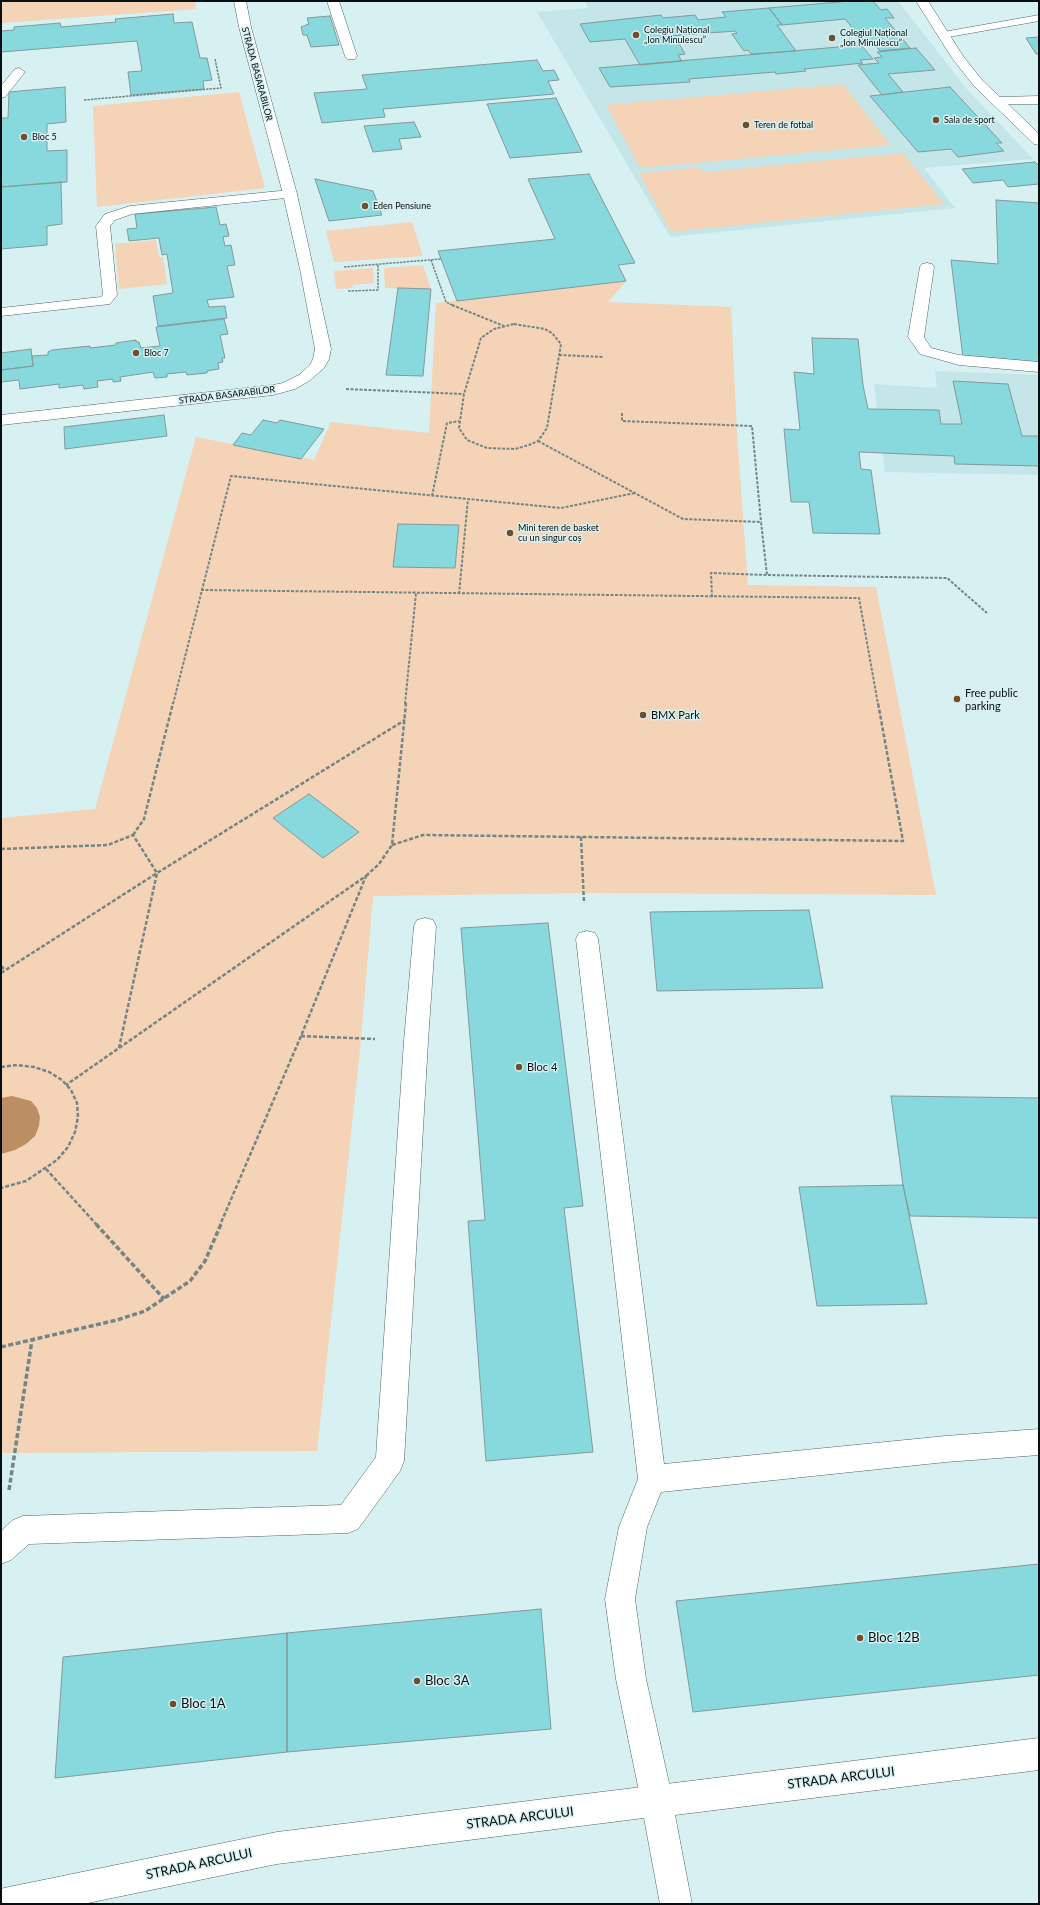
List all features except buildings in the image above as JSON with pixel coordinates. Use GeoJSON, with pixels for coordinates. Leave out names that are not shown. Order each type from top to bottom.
{"type":"FeatureCollection","features":[{"type":"Feature","properties":{"kind":"street","name":"STRADA BASARABILOR"},"geometry":{"type":"LineString","coordinates":[[1,420],[256,392],[289,386],[304,378],[316,368],[323,349],[312,293],[290,194],[260,88],[240,1]]}},
{"type":"Feature","properties":{"kind":"street"},"geometry":{"type":"LineString","coordinates":[[333,1],[351,56]]}},
{"type":"Feature","properties":{"kind":"street"},"geometry":{"type":"LineString","coordinates":[[922,1],[958,58],[995,101],[1039,141]]}},
{"type":"Feature","properties":{"kind":"street"},"geometry":{"type":"LineString","coordinates":[[943,35],[1039,18]]}},
{"type":"Feature","properties":{"kind":"street"},"geometry":{"type":"LineString","coordinates":[[1,94],[19,72]]}},
{"type":"Feature","properties":{"kind":"street"},"geometry":{"type":"LineString","coordinates":[[995,101],[1039,100]]}},
{"type":"Feature","properties":{"kind":"street"},"geometry":{"type":"LineString","coordinates":[[1,312],[105,301],[110,295],[103,226],[110,217],[130,210],[290,194]]}},
{"type":"Feature","properties":{"kind":"street"},"geometry":{"type":"LineString","coordinates":[[927,267],[916,337],[925,351],[959,360],[1039,367]]}},
{"type":"Feature","properties":{"kind":"street"},"geometry":{"type":"LineString","coordinates":[[1,1550],[22,1530],[348,1519],[390,1460],[416,1041],[425,926]]}},
{"type":"Feature","properties":{"kind":"street"},"geometry":{"type":"LineString","coordinates":[[587,939],[652,1479],[632,1527],[620,1599],[631,1679],[657,1801],[676,1904]]}},
{"type":"Feature","properties":{"kind":"street"},"geometry":{"type":"LineString","coordinates":[[652,1479],[946,1449],[1039,1442]]}},
{"type":"Feature","properties":{"kind":"street","name":"STRADA ARCULUI"},"geometry":{"type":"LineString","coordinates":[[4,1904],[277,1848],[1039,1754]]}},
{"type":"Feature","properties":{"kind":"path"},"geometry":{"type":"LineString","coordinates":[[84,100],[221,88]]}},
{"type":"Feature","properties":{"kind":"path"},"geometry":{"type":"LineString","coordinates":[[307,269],[441,259]]}},
{"type":"Feature","properties":{"kind":"path"},"geometry":{"type":"LineString","coordinates":[[431,260],[446,302],[504,326]]}},
{"type":"Feature","properties":{"kind":"path"},"geometry":{"type":"LineString","coordinates":[[312,293],[378,290],[378,264]]}},
{"type":"Feature","properties":{"kind":"path"},"geometry":{"type":"LineString","coordinates":[[530,325],[552,333],[561,344],[547,428],[538,441],[515,449],[487,448],[467,440],[459,428],[464,394],[481,338],[494,329],[504,326],[530,325]]}},
{"type":"Feature","properties":{"kind":"path"},"geometry":{"type":"LineString","coordinates":[[559,355],[604,357]]}},
{"type":"Feature","properties":{"kind":"path"},"geometry":{"type":"LineString","coordinates":[[289,386],[464,394]]}},
{"type":"Feature","properties":{"kind":"path"},"geometry":{"type":"LineString","coordinates":[[622,413],[622,421],[752,426],[767,575]]}},
{"type":"Feature","properties":{"kind":"path"},"geometry":{"type":"LineString","coordinates":[[432,496],[447,423],[459,421]]}},
{"type":"Feature","properties":{"kind":"path"},"geometry":{"type":"LineString","coordinates":[[538,441],[683,519],[761,522]]}},
{"type":"Feature","properties":{"kind":"path"},"geometry":{"type":"LineString","coordinates":[[1,849],[108,844],[133,835],[144,819],[231,476],[562,508],[635,493]]}},
{"type":"Feature","properties":{"kind":"path"},"geometry":{"type":"LineString","coordinates":[[459,594],[468,499]]}},
{"type":"Feature","properties":{"kind":"path"},"geometry":{"type":"LineString","coordinates":[[712,597],[711,573],[947,578],[987,613]]}},
{"type":"Feature","properties":{"kind":"path"},"geometry":{"type":"LineString","coordinates":[[201,590],[859,598],[903,841],[423,835],[392,845]]}},
{"type":"Feature","properties":{"kind":"path"},"geometry":{"type":"LineString","coordinates":[[66,1085],[366,876],[379,864],[392,845],[416,593]]}},
{"type":"Feature","properties":{"kind":"path"},"geometry":{"type":"LineString","coordinates":[[1,973],[157,873],[405,720]]}},
{"type":"Feature","properties":{"kind":"path"},"geometry":{"type":"LineString","coordinates":[[119,1048],[157,873],[133,835]]}},
{"type":"Feature","properties":{"kind":"path"},"geometry":{"type":"LineString","coordinates":[[581,837],[587,939]]}},
{"type":"Feature","properties":{"kind":"path"},"geometry":{"type":"LineString","coordinates":[[1,1347],[145,1311],[190,1281],[205,1261],[301,1036],[366,876]]}},
{"type":"Feature","properties":{"kind":"path"},"geometry":{"type":"LineString","coordinates":[[1,966],[5,970]]}},
{"type":"Feature","properties":{"kind":"path"},"geometry":{"type":"LineString","coordinates":[[301,1036],[416,1041]]}},
{"type":"Feature","properties":{"kind":"path"},"geometry":{"type":"LineString","coordinates":[[1,1067],[17,1065],[34,1067],[49,1072],[62,1080],[71,1090],[77,1103],[78,1117],[75,1132],[57,1160],[46,1169],[26,1181],[1,1188]]}},
{"type":"Feature","properties":{"kind":"path"},"geometry":{"type":"LineString","coordinates":[[46,1169],[164,1299]]}},
{"type":"Feature","properties":{"kind":"path"},"geometry":{"type":"LineString","coordinates":[[8,1496],[32,1340]]}},
{"type":"Feature","properties":{"kind":"shaded area"},"geometry":{"type":"Polygon","coordinates":[[[1,1],[195,1],[196,9],[1,23],[1,1]]]}},
{"type":"Feature","properties":{"kind":"shaded area"},"geometry":{"type":"Polygon","coordinates":[[[585,1],[898,1],[966,88],[1033,159],[924,168],[955,208],[670,237],[537,12],[588,8],[585,1]]]}},
{"type":"Feature","properties":{"kind":"shaded area","name":"Teren de fotbal"},"geometry":{"type":"Polygon","coordinates":[[[843,84],[890,145],[640,168],[606,105],[843,84]]]}},
{"type":"Feature","properties":{"kind":"shaded area"},"geometry":{"type":"Polygon","coordinates":[[[239,92],[265,188],[97,207],[93,106],[239,92]]]}},
{"type":"Feature","properties":{"kind":"shaded area"},"geometry":{"type":"Polygon","coordinates":[[[903,153],[944,204],[671,232],[639,173],[699,167],[703,172],[903,153]]]}},
{"type":"Feature","properties":{"kind":"shaded area"},"geometry":{"type":"Polygon","coordinates":[[[412,222],[423,256],[334,262],[326,231],[412,222]]]}},
{"type":"Feature","properties":{"kind":"shaded area"},"geometry":{"type":"Polygon","coordinates":[[[156,240],[159,257],[163,257],[167,284],[119,289],[115,244],[156,240]]]}},
{"type":"Feature","properties":{"kind":"shaded area"},"geometry":{"type":"Polygon","coordinates":[[[423,265],[431,289],[385,288],[384,268],[423,265]]]}},
{"type":"Feature","properties":{"kind":"shaded area"},"geometry":{"type":"Polygon","coordinates":[[[373,268],[374,283],[352,285],[353,288],[336,289],[334,271],[373,268]]]}},
{"type":"Feature","properties":{"kind":"shaded area"},"geometry":{"type":"Polygon","coordinates":[[[626,281],[608,302],[731,307],[737,434],[748,585],[876,587],[936,895],[597,893],[373,896],[360,1050],[317,1451],[1,1453],[1,818],[95,809],[196,437],[314,460],[331,422],[429,433],[436,303],[626,281]]]}},
{"type":"Feature","properties":{"kind":"shaded area"},"geometry":{"type":"Polygon","coordinates":[[[935,371],[1039,375],[1039,475],[885,472],[874,384],[937,388],[935,371]]]}},
{"type":"Feature","properties":{"kind":"shaded area"},"geometry":{"type":"Polygon","coordinates":[[[12,1096],[31,1101],[37,1108],[40,1117],[39,1126],[35,1136],[26,1144],[15,1150],[1,1154],[1,1098],[12,1096]]]}},
{"type":"Feature","properties":{"kind":"place","name":"Colegiu Național „Ion Minulescu”"},"geometry":{"type":"Point","coordinates":[636,35]}},
{"type":"Feature","properties":{"kind":"place","name":"Colegiul Național „Ion Minulescu”"},"geometry":{"type":"Point","coordinates":[832,38]}},
{"type":"Feature","properties":{"kind":"place","name":"Sala de sport"},"geometry":{"type":"Point","coordinates":[936,120]}},
{"type":"Feature","properties":{"kind":"place","name":"Teren de fotbal"},"geometry":{"type":"Point","coordinates":[746,125]}},
{"type":"Feature","properties":{"kind":"place","name":"Bloc 5"},"geometry":{"type":"Point","coordinates":[24,137]}},
{"type":"Feature","properties":{"kind":"place","name":"Eden Pensiune"},"geometry":{"type":"Point","coordinates":[365,206]}},
{"type":"Feature","properties":{"kind":"place","name":"Bloc 7"},"geometry":{"type":"Point","coordinates":[136,353]}},
{"type":"Feature","properties":{"kind":"place","name":"Mini teren de basket cu un singur coș"},"geometry":{"type":"Point","coordinates":[510,533]}},
{"type":"Feature","properties":{"kind":"place","name":"Free public parking"},"geometry":{"type":"Point","coordinates":[957,699]}},
{"type":"Feature","properties":{"kind":"place","name":"BMX Park"},"geometry":{"type":"Point","coordinates":[643,715]}},
{"type":"Feature","properties":{"kind":"place","name":"Bloc 4"},"geometry":{"type":"Point","coordinates":[519,1067]}},
{"type":"Feature","properties":{"kind":"place","name":"Bloc 12B"},"geometry":{"type":"Point","coordinates":[860,1638]}},
{"type":"Feature","properties":{"kind":"place","name":"Bloc 3A"},"geometry":{"type":"Point","coordinates":[417,1681]}},
{"type":"Feature","properties":{"kind":"place","name":"Bloc 1A"},"geometry":{"type":"Point","coordinates":[173,1704]}}]}
